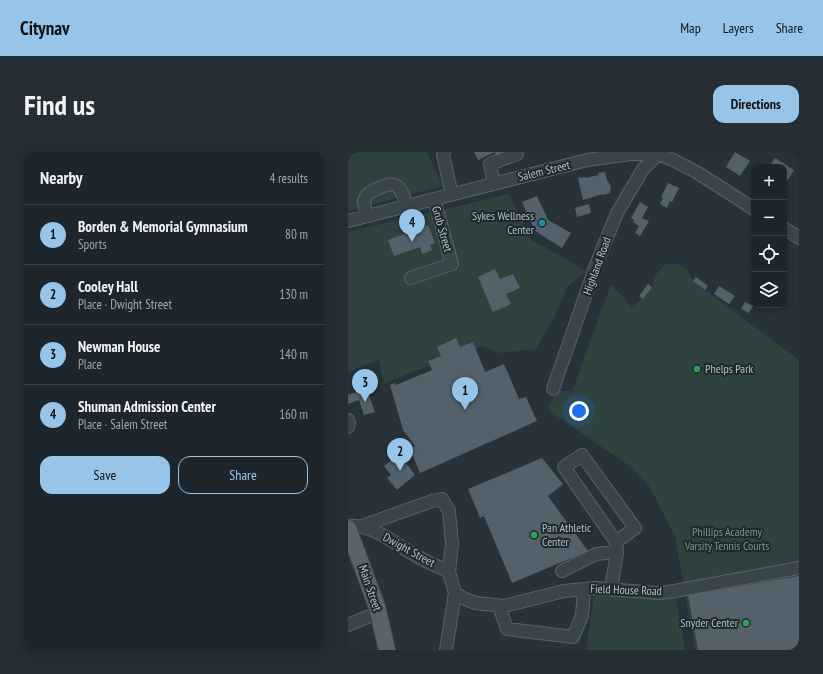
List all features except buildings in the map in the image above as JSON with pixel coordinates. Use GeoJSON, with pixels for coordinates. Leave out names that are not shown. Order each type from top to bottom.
{"type":"FeatureCollection","features":[{"type":"Feature","properties":{"kind":"main road","name":"Main Street"},"geometry":{"type":"LineString","coordinates":[[353,527],[377,607],[387,650]]}},
{"type":"Feature","properties":{"kind":"main road","name":"Main Street"},"geometry":{"type":"LineString","coordinates":[[348,560],[387,650]]}},
{"type":"Feature","properties":{"kind":"street"},"geometry":{"type":"LineString","coordinates":[[444,152],[443,155],[450,186]]}},
{"type":"Feature","properties":{"kind":"street","name":"Salem Street"},"geometry":{"type":"LineString","coordinates":[[348,220],[494,184],[587,156],[659,153],[698,173],[751,207]]}},
{"type":"Feature","properties":{"kind":"street","name":"Highland Road"},"geometry":{"type":"LineString","coordinates":[[553,389],[596,265],[617,213],[642,169],[659,153]]}},
{"type":"Feature","properties":{"kind":"street"},"geometry":{"type":"LineString","coordinates":[[494,184],[490,164],[517,154]]}},
{"type":"Feature","properties":{"kind":"street"},"geometry":{"type":"LineString","coordinates":[[366,216],[364,201],[367,195],[388,185],[395,185],[400,189],[407,206]]}},
{"type":"Feature","properties":{"kind":"street","name":"Grub Street"},"geometry":{"type":"LineString","coordinates":[[411,278],[452,264],[434,199]]}},
{"type":"Feature","properties":{"kind":"street"},"geometry":{"type":"LineString","coordinates":[[787,230],[799,238]]}},
{"type":"Feature","properties":{"kind":"street"},"geometry":{"type":"LineString","coordinates":[[348,420],[348,427]]}},
{"type":"Feature","properties":{"kind":"street"},"geometry":{"type":"LineString","coordinates":[[562,572],[596,554],[617,547],[636,528],[582,455],[564,467],[617,547],[611,589]]}},
{"type":"Feature","properties":{"kind":"street"},"geometry":{"type":"LineString","coordinates":[[353,527],[442,499],[449,511],[452,544],[449,572]]}},
{"type":"Feature","properties":{"kind":"street","name":"Dwight Street"},"geometry":{"type":"LineString","coordinates":[[353,527],[382,535],[414,555],[449,572],[455,592]]}},
{"type":"Feature","properties":{"kind":"street","name":"Field House Road"},"geometry":{"type":"LineString","coordinates":[[455,592],[463,598],[475,603],[504,606],[564,590],[596,588],[663,592],[799,568]]}},
{"type":"Feature","properties":{"kind":"street"},"geometry":{"type":"LineString","coordinates":[[499,606],[506,629],[573,637],[582,616],[584,589]]}},
{"type":"Feature","properties":{"kind":"street"},"geometry":{"type":"LineString","coordinates":[[446,650],[455,592]]}},
{"type":"Feature","properties":{"kind":"street"},"geometry":{"type":"LineString","coordinates":[[348,625],[372,616]]}},
{"type":"Feature","properties":{"kind":"green space"},"geometry":{"type":"Polygon","coordinates":[[[348,152],[427,152],[443,186],[348,211],[348,152]]]}},
{"type":"Feature","properties":{"kind":"green space"},"geometry":{"type":"Polygon","coordinates":[[[509,194],[531,240],[587,271],[568,286],[552,322],[536,349],[500,353],[482,346],[384,383],[379,360],[348,372],[348,232],[509,194]]]}},
{"type":"Feature","properties":{"kind":"green space","name":"Phillips Academy Varsity Tennis Courts"},"geometry":{"type":"Polygon","coordinates":[[[676,263],[687,270],[693,281],[799,360],[799,650],[695,650],[675,536],[649,486],[630,466],[553,414],[548,406],[557,391],[572,391],[611,284],[632,307],[653,287],[655,276],[664,265],[676,263]]]}},
{"type":"Feature","properties":{"kind":"green space"},"geometry":{"type":"Polygon","coordinates":[[[595,588],[675,591],[685,650],[586,650],[595,588]]]}},
{"type":"Feature","properties":{"kind":"place","name":"Sykes Wellness Center"},"geometry":{"type":"Point","coordinates":[542,223]}},
{"type":"Feature","properties":{"kind":"place","name":"Shuman Admission Center"},"geometry":{"type":"Point","coordinates":[412,242]}},
{"type":"Feature","properties":{"kind":"place","name":"Phelps Park"},"geometry":{"type":"Point","coordinates":[697,369]}},
{"type":"Feature","properties":{"kind":"place","name":"Newman House"},"geometry":{"type":"Point","coordinates":[365,402]}},
{"type":"Feature","properties":{"kind":"place","name":"Borden & Memorial Gymnasium"},"geometry":{"type":"Point","coordinates":[465,410]}},
{"type":"Feature","properties":{"kind":"place","name":"Cooley Hall"},"geometry":{"type":"Point","coordinates":[400,471]}},
{"type":"Feature","properties":{"kind":"place","name":"Pan Athletic Center"},"geometry":{"type":"Point","coordinates":[534,535]}},
{"type":"Feature","properties":{"kind":"place","name":"Snyder Center"},"geometry":{"type":"Point","coordinates":[746,623]}}]}
